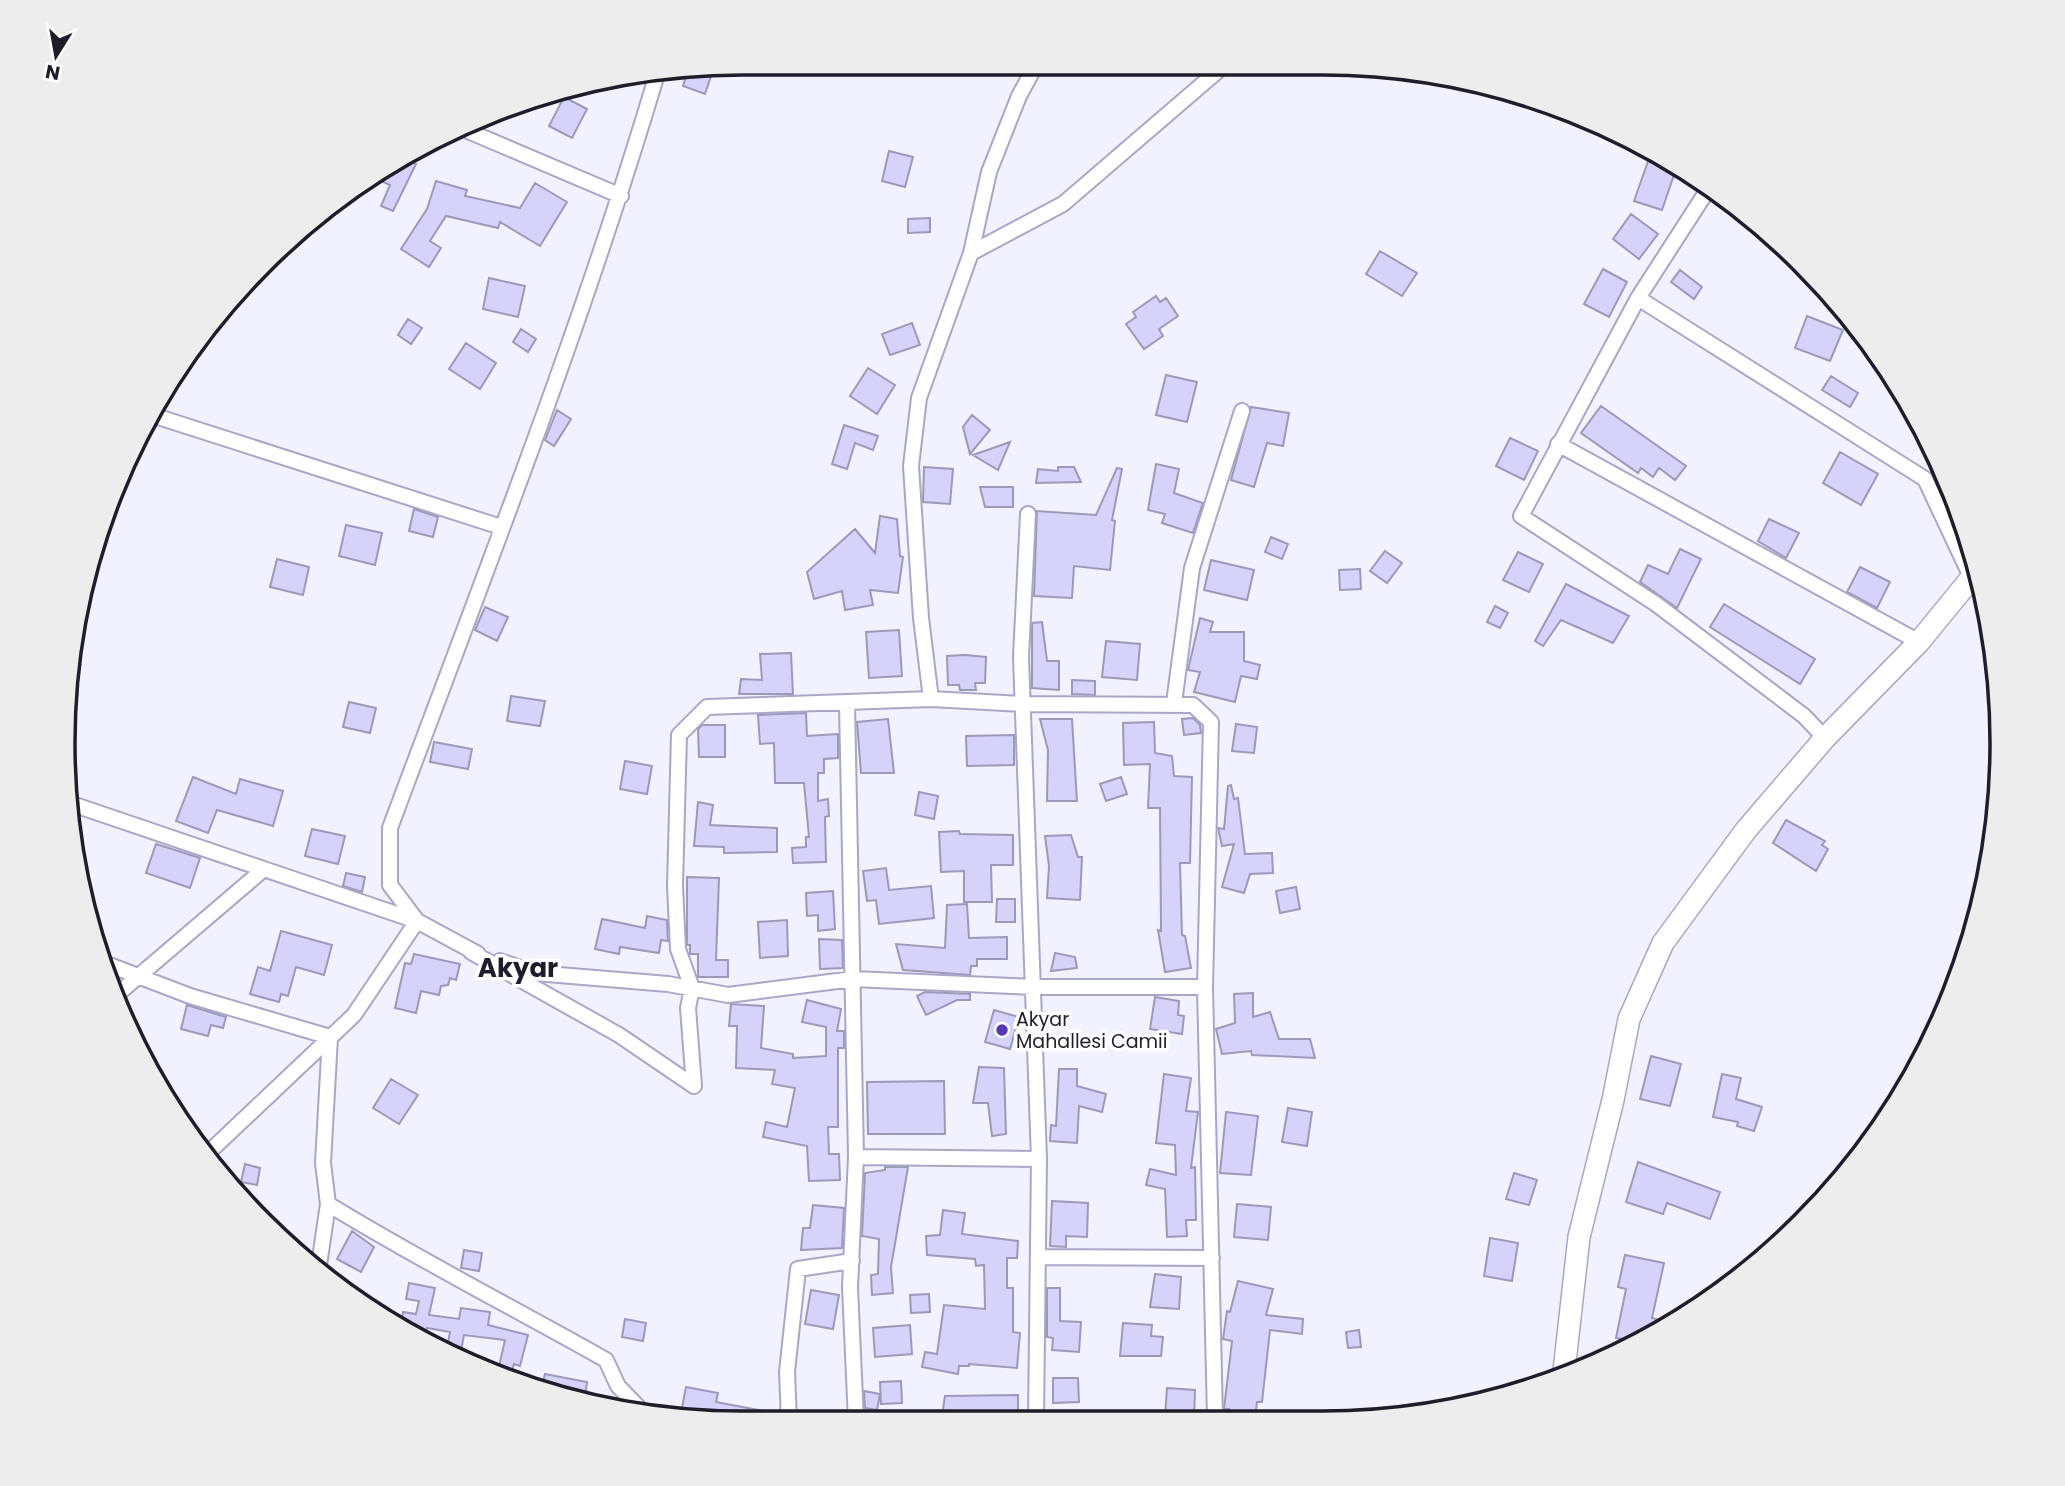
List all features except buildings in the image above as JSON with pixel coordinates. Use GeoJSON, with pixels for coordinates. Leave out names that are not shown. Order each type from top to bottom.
{"type":"FeatureCollection","features":[{"type":"Feature","properties":{"kind":"main road"},"geometry":{"type":"LineString","coordinates":[[1565,1365],[1580,1237],[1629,1019],[1662,943],[1746,831],[1825,738],[1919,642],[1969,581]]}},
{"type":"Feature","properties":{"kind":"street"},"geometry":{"type":"LineString","coordinates":[[931,699],[921,618],[911,466],[919,398],[971,253],[989,172],[1019,96],[1030,75]]}},
{"type":"Feature","properties":{"kind":"street"},"geometry":{"type":"LineString","coordinates":[[971,253],[1063,204],[1213,75]]}},
{"type":"Feature","properties":{"kind":"street"},"geometry":{"type":"LineString","coordinates":[[417,920],[390,885],[390,828],[621,196],[655,81]]}},
{"type":"Feature","properties":{"kind":"street"},"geometry":{"type":"LineString","coordinates":[[472,133],[621,196]]}},
{"type":"Feature","properties":{"kind":"street"},"geometry":{"type":"LineString","coordinates":[[1704,196],[1637,298],[1521,516],[1656,604],[1804,716],[1825,738]]}},
{"type":"Feature","properties":{"kind":"street"},"geometry":{"type":"LineString","coordinates":[[1637,298],[1925,479],[1960,548]]}},
{"type":"Feature","properties":{"kind":"street"},"geometry":{"type":"LineString","coordinates":[[1174,703],[1192,568],[1242,411]]}},
{"type":"Feature","properties":{"kind":"street"},"geometry":{"type":"LineString","coordinates":[[160,418],[501,527]]}},
{"type":"Feature","properties":{"kind":"street"},"geometry":{"type":"LineString","coordinates":[[1558,444],[1919,642]]}},
{"type":"Feature","properties":{"kind":"street"},"geometry":{"type":"LineString","coordinates":[[1028,514],[1022,704],[1035,987],[1039,1159],[1036,1411]]}},
{"type":"Feature","properties":{"kind":"street"},"geometry":{"type":"LineString","coordinates":[[79,806],[417,920],[619,1035],[694,1086],[688,1008],[692,988],[678,950],[676,886],[679,735],[707,707],[931,699],[1022,704],[1193,705],[1211,722],[1205,987],[1215,1411]]}},
{"type":"Feature","properties":{"kind":"street"},"geometry":{"type":"LineString","coordinates":[[847,703],[856,1157],[852,1261],[856,1411]]}},
{"type":"Feature","properties":{"kind":"street"},"geometry":{"type":"LineString","coordinates":[[123,990],[264,869]]}},
{"type":"Feature","properties":{"kind":"street"},"geometry":{"type":"LineString","coordinates":[[212,1149],[354,1014],[417,920]]}},
{"type":"Feature","properties":{"kind":"street"},"geometry":{"type":"LineString","coordinates":[[471,952],[535,972],[692,988],[728,995],[853,979],[1035,987],[1205,987]]}},
{"type":"Feature","properties":{"kind":"street"},"geometry":{"type":"LineString","coordinates":[[114,967],[190,996],[330,1037]]}},
{"type":"Feature","properties":{"kind":"street"},"geometry":{"type":"LineString","coordinates":[[320,1259],[328,1204],[323,1163],[330,1037]]}},
{"type":"Feature","properties":{"kind":"street"},"geometry":{"type":"LineString","coordinates":[[856,1157],[1039,1159]]}},
{"type":"Feature","properties":{"kind":"street"},"geometry":{"type":"LineString","coordinates":[[328,1204],[394,1244],[606,1360],[618,1385],[633,1401]]}},
{"type":"Feature","properties":{"kind":"street"},"geometry":{"type":"LineString","coordinates":[[1039,1257],[1212,1258]]}},
{"type":"Feature","properties":{"kind":"street"},"geometry":{"type":"LineString","coordinates":[[789,1411],[787,1372],[798,1269],[852,1261]]}},
{"type":"Feature","properties":{"kind":"place","name":"Akyar Mahallesi Camii"},"geometry":{"type":"Point","coordinates":[1002,1030]}},
{"type":"Feature","properties":{"kind":"district","name":"Akyar"},"geometry":{"type":"Point","coordinates":[518,968]}}]}
